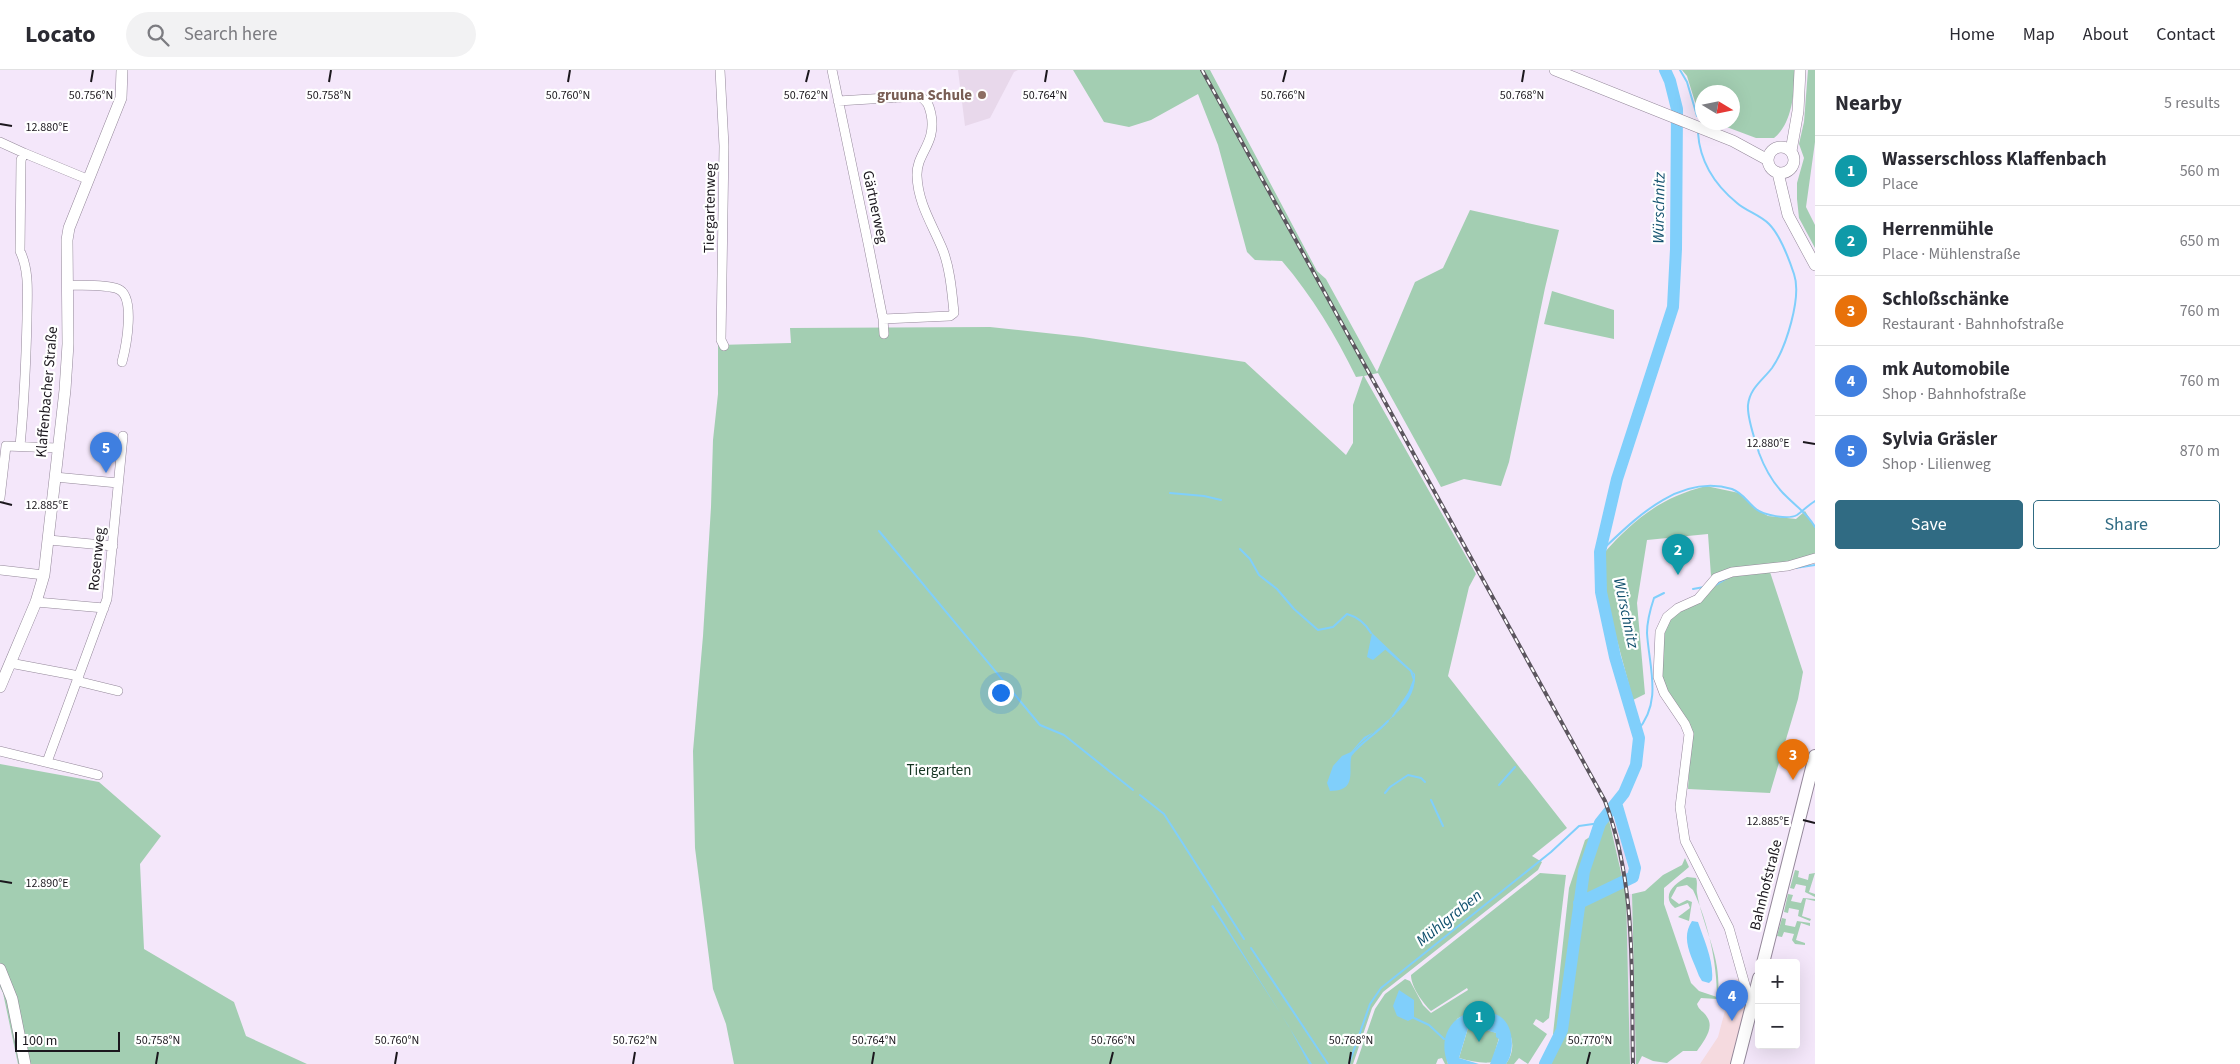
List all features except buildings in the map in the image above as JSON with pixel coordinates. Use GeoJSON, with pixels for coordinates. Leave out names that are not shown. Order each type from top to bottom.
{"type":"FeatureCollection","features":[{"type":"Feature","properties":{"kind":"main road","name":"Bahnhofstraße"},"geometry":{"type":"LineString","coordinates":[[1764,959],[1815,756]]}},
{"type":"Feature","properties":{"kind":"main road"},"geometry":{"type":"LineString","coordinates":[[1737,1064],[1755,992]]}},
{"type":"Feature","properties":{"kind":"street","name":"Klaffenbacher Straße"},"geometry":{"type":"LineString","coordinates":[[0,687],[36,602],[44,575],[65,390],[68,344],[67,285],[69,228],[87,179],[106,138],[120,98],[122,70]]}},
{"type":"Feature","properties":{"kind":"street","name":"Tiergartenweg"},"geometry":{"type":"LineString","coordinates":[[720,70],[724,146],[722,340],[724,346]]}},
{"type":"Feature","properties":{"kind":"street","name":"Gärtnerweg"},"geometry":{"type":"LineString","coordinates":[[832,70],[883,319],[884,334]]}},
{"type":"Feature","properties":{"kind":"street"},"geometry":{"type":"LineString","coordinates":[[1555,70],[1733,141],[1757,150],[1778,152],[1795,161],[1790,170],[1788,216]]}},
{"type":"Feature","properties":{"kind":"street"},"geometry":{"type":"LineString","coordinates":[[1800,70],[1798,99],[1770,168],[1778,173],[1788,216],[1815,265]]}},
{"type":"Feature","properties":{"kind":"street"},"geometry":{"type":"LineString","coordinates":[[838,101],[919,96],[928,102],[932,134],[917,173],[918,187],[924,213],[943,250],[954,313],[950,316],[883,319]]}},
{"type":"Feature","properties":{"kind":"street"},"geometry":{"type":"LineString","coordinates":[[0,142],[87,179]]}},
{"type":"Feature","properties":{"kind":"street"},"geometry":{"type":"LineString","coordinates":[[20,446],[26,380],[26,264],[20,251],[21,160],[24,153]]}},
{"type":"Feature","properties":{"kind":"street"},"geometry":{"type":"LineString","coordinates":[[1778,173],[1790,170]]}},
{"type":"Feature","properties":{"kind":"street"},"geometry":{"type":"LineString","coordinates":[[67,285],[116,288],[124,292],[128,302],[126,347],[122,362]]}},
{"type":"Feature","properties":{"kind":"street","name":"Rosenweg"},"geometry":{"type":"LineString","coordinates":[[47,762],[104,608],[113,546],[123,436]]}},
{"type":"Feature","properties":{"kind":"street"},"geometry":{"type":"LineString","coordinates":[[0,498],[4,448],[20,446],[57,448]]}},
{"type":"Feature","properties":{"kind":"street"},"geometry":{"type":"LineString","coordinates":[[55,477],[118,483]]}},
{"type":"Feature","properties":{"kind":"street"},"geometry":{"type":"LineString","coordinates":[[49,540],[113,546]]}},
{"type":"Feature","properties":{"kind":"street"},"geometry":{"type":"LineString","coordinates":[[1751,1006],[1729,928],[1685,841],[1680,807],[1689,734],[1685,724],[1664,692],[1658,677],[1660,632],[1663,624],[1672,612],[1698,599],[1716,578],[1732,572],[1788,566],[1815,558]]}},
{"type":"Feature","properties":{"kind":"street"},"geometry":{"type":"LineString","coordinates":[[0,570],[44,575]]}},
{"type":"Feature","properties":{"kind":"street"},"geometry":{"type":"LineString","coordinates":[[36,602],[104,608]]}},
{"type":"Feature","properties":{"kind":"street"},"geometry":{"type":"LineString","coordinates":[[10,664],[78,678],[118,691]]}},
{"type":"Feature","properties":{"kind":"street"},"geometry":{"type":"LineString","coordinates":[[0,751],[98,775]]}},
{"type":"Feature","properties":{"kind":"street"},"geometry":{"type":"LineString","coordinates":[[0,969],[12,999],[25,1064]]}},
{"type":"Feature","properties":{"kind":"shaded area","name":"gruuna Schule"},"geometry":{"type":"Polygon","coordinates":[[[958,70],[1018,70],[1014,72],[990,118],[965,126],[958,70]]]}},
{"type":"Feature","properties":{"kind":"shaded area"},"geometry":{"type":"Polygon","coordinates":[[[1615,820],[1624,848],[1629,875],[1622,876],[1610,822],[1615,820]]]}},
{"type":"Feature","properties":{"kind":"shaded area"},"geometry":{"type":"Polygon","coordinates":[[[1625,894],[1632,894],[1636,1064],[1630,1064],[1625,894]]]}},
{"type":"Feature","properties":{"kind":"shaded area"},"geometry":{"type":"Polygon","coordinates":[[[1736,979],[1741,981],[1747,999],[1732,1064],[1700,1064],[1718,1037],[1736,979]]]}},
{"type":"Feature","properties":{"kind":"green space","name":"Tiergarten"},"geometry":{"type":"Polygon","coordinates":[[[1073,70],[1210,70],[1317,271],[1326,279],[1377,372],[1415,282],[1443,268],[1470,210],[1559,230],[1509,462],[1501,486],[1464,479],[1441,487],[1378,373],[1364,376],[1476,574],[1469,587],[1448,676],[1567,828],[1532,856],[1542,862],[1538,870],[1383,992],[1372,1008],[1353,1064],[734,1064],[726,1024],[713,989],[695,848],[693,751],[703,636],[713,440],[718,394],[718,345],[791,343],[790,328],[990,327],[1083,337],[1245,362],[1346,455],[1353,443],[1353,405],[1363,376],[1356,377],[1323,317],[1282,261],[1255,260],[1247,252],[1218,145],[1198,94],[1151,120],[1129,127],[1104,122],[1073,70]]]}},
{"type":"Feature","properties":{"kind":"green space"},"geometry":{"type":"Polygon","coordinates":[[[1682,70],[1794,70],[1793,97],[1785,125],[1774,138],[1756,138],[1735,130],[1740,130],[1740,85],[1695,85],[1695,102],[1687,76],[1682,70]]]}},
{"type":"Feature","properties":{"kind":"green space"},"geometry":{"type":"Polygon","coordinates":[[[1808,70],[1815,70],[1815,142],[1806,207],[1815,225],[1815,248],[1799,218],[1797,199],[1797,183],[1804,158],[1799,144],[1804,122],[1808,70]]]}},
{"type":"Feature","properties":{"kind":"green space"},"geometry":{"type":"Polygon","coordinates":[[[1552,291],[1614,310],[1614,339],[1544,324],[1552,291]]]}},
{"type":"Feature","properties":{"kind":"green space"},"geometry":{"type":"Polygon","coordinates":[[[1706,486],[1739,493],[1756,509],[1768,516],[1796,519],[1805,511],[1815,527],[1815,555],[1780,563],[1733,568],[1711,576],[1708,534],[1647,540],[1637,603],[1645,694],[1633,700],[1606,599],[1604,553],[1626,530],[1662,503],[1706,486]]]}},
{"type":"Feature","properties":{"kind":"green space"},"geometry":{"type":"Polygon","coordinates":[[[1769,569],[1803,672],[1798,699],[1770,793],[1688,789],[1691,733],[1659,677],[1661,642],[1667,623],[1716,578],[1769,569]]]}},
{"type":"Feature","properties":{"kind":"green space"},"geometry":{"type":"Polygon","coordinates":[[[0,764],[99,782],[161,836],[140,864],[144,949],[234,1002],[246,1036],[307,1064],[18,1064],[3,993],[0,987],[0,764]]]}},
{"type":"Feature","properties":{"kind":"green space"},"geometry":{"type":"Polygon","coordinates":[[[1609,820],[1626,894],[1630,1064],[1551,1064],[1564,1031],[1569,1009],[1575,943],[1586,877],[1605,825],[1609,820]]]}},
{"type":"Feature","properties":{"kind":"green space"},"geometry":{"type":"Polygon","coordinates":[[[1593,835],[1578,901],[1562,1020],[1556,1036],[1553,1034],[1569,888],[1585,840],[1593,835]]]}},
{"type":"Feature","properties":{"kind":"green space"},"geometry":{"type":"Polygon","coordinates":[[[1685,858],[1689,867],[1664,888],[1664,904],[1691,983],[1699,991],[1717,997],[1717,984],[1709,937],[1718,971],[1717,999],[1701,998],[1697,1004],[1707,1017],[1710,1026],[1705,1039],[1697,1051],[1683,1051],[1667,1063],[1653,1061],[1642,1056],[1638,1064],[1636,1064],[1632,894],[1645,891],[1663,875],[1682,865],[1685,858]]]}},
{"type":"Feature","properties":{"kind":"green space"},"geometry":{"type":"Polygon","coordinates":[[[1795,870],[1799,871],[1798,877],[1808,880],[1809,874],[1815,873],[1809,892],[1815,894],[1815,897],[1805,892],[1806,886],[1796,884],[1794,889],[1790,888],[1795,870]]]}},
{"type":"Feature","properties":{"kind":"green space"},"geometry":{"type":"Polygon","coordinates":[[[1540,873],[1566,875],[1549,1018],[1543,1023],[1536,1019],[1533,1024],[1547,1034],[1528,1064],[1519,1058],[1514,1064],[1506,1064],[1511,1053],[1512,1042],[1503,1020],[1491,1015],[1474,1013],[1457,1019],[1447,1060],[1448,1064],[1445,1064],[1442,1058],[1438,1059],[1436,1064],[1356,1064],[1375,1009],[1385,994],[1405,979],[1410,981],[1423,1005],[1431,1013],[1468,990],[1467,988],[1431,1011],[1415,990],[1411,975],[1540,873]]]}},
{"type":"Feature","properties":{"kind":"green space"},"geometry":{"type":"Polygon","coordinates":[[[1687,877],[1696,878],[1700,907],[1693,890],[1687,885],[1677,887],[1671,898],[1679,904],[1687,900],[1692,902],[1689,921],[1678,917],[1690,908],[1688,903],[1675,908],[1669,899],[1671,890],[1687,877]]]}},
{"type":"Feature","properties":{"kind":"green space"},"geometry":{"type":"Polygon","coordinates":[[[1788,894],[1793,895],[1791,901],[1801,903],[1803,898],[1815,899],[1815,901],[1806,899],[1802,916],[1811,919],[1810,921],[1798,916],[1799,910],[1789,908],[1788,913],[1784,912],[1788,894]]]}},
{"type":"Feature","properties":{"kind":"green space"},"geometry":{"type":"Polygon","coordinates":[[[1782,918],[1786,919],[1785,925],[1795,927],[1797,921],[1810,923],[1810,926],[1801,923],[1796,940],[1805,943],[1805,945],[1795,944],[1792,940],[1794,934],[1784,932],[1782,937],[1777,936],[1782,918]]]}},
{"type":"Feature","properties":{"kind":"green space"},"geometry":{"type":"Polygon","coordinates":[[[1472,1026],[1497,1033],[1499,1038],[1492,1062],[1485,1063],[1459,1058],[1468,1028],[1472,1026]]]}},
{"type":"Feature","properties":{"kind":"water"},"geometry":{"type":"Polygon","coordinates":[[[1372,633],[1409,669],[1386,649],[1373,660],[1367,657],[1372,633]]]}},
{"type":"Feature","properties":{"kind":"water"},"geometry":{"type":"Polygon","coordinates":[[[1411,670],[1415,674],[1414,687],[1409,698],[1397,712],[1413,684],[1414,675],[1411,670]]]}},
{"type":"Feature","properties":{"kind":"water"},"geometry":{"type":"Polygon","coordinates":[[[1374,732],[1355,749],[1352,755],[1349,781],[1346,786],[1340,790],[1330,791],[1327,783],[1333,766],[1342,756],[1351,752],[1364,737],[1374,732]]]}},
{"type":"Feature","properties":{"kind":"water"},"geometry":{"type":"Polygon","coordinates":[[[1213,905],[1280,1013],[1211,906],[1213,905]]]}},
{"type":"Feature","properties":{"kind":"water"},"geometry":{"type":"Polygon","coordinates":[[[1692,921],[1698,922],[1712,965],[1712,980],[1709,983],[1702,981],[1699,976],[1688,948],[1687,935],[1692,921]]]}},
{"type":"Feature","properties":{"kind":"water"},"geometry":{"type":"Polygon","coordinates":[[[1399,990],[1414,1000],[1414,1018],[1408,1021],[1397,1016],[1393,1006],[1399,990]]]}},
{"type":"Feature","properties":{"kind":"water"},"geometry":{"type":"Polygon","coordinates":[[[1475,1011],[1495,1014],[1506,1023],[1512,1044],[1506,1064],[1490,1064],[1499,1039],[1496,1037],[1496,1033],[1472,1026],[1468,1028],[1459,1058],[1479,1064],[1448,1064],[1444,1046],[1448,1030],[1458,1018],[1475,1011]]]}},
{"type":"Feature","properties":{"kind":"water"},"geometry":{"type":"Polygon","coordinates":[[[1290,1028],[1312,1064],[1309,1064],[1290,1028]]]}},
{"type":"Feature","properties":{"kind":"waterway","name":"Würschnitz"},"geometry":{"type":"LineString","coordinates":[[1545,1064],[1562,1030],[1584,871],[1600,823],[1624,793],[1636,765],[1639,738],[1615,657],[1601,592],[1600,552],[1617,479],[1673,307],[1676,249],[1677,109],[1670,81],[1665,70]]}},
{"type":"Feature","properties":{"kind":"waterway","name":"Mühlgraben"},"geometry":{"type":"LineString","coordinates":[[1680,70],[1687,82],[1695,109]]}},
{"type":"Feature","properties":{"kind":"waterway","name":"Mühlgraben"},"geometry":{"type":"LineString","coordinates":[[1698,133],[1705,164],[1716,181],[1737,203],[1769,224],[1777,234],[1794,274],[1796,296],[1787,336],[1772,368],[1751,394],[1748,411],[1759,453],[1767,471],[1778,488],[1806,514],[1815,527]]}},
{"type":"Feature","properties":{"kind":"waterway"},"geometry":{"type":"LineString","coordinates":[[1600,552],[1643,513],[1676,493],[1694,487],[1713,486],[1732,489],[1759,511],[1782,517],[1797,515],[1815,501]]}},
{"type":"Feature","properties":{"kind":"waterway"},"geometry":{"type":"LineString","coordinates":[[1170,493],[1204,496],[1221,500]]}},
{"type":"Feature","properties":{"kind":"waterway"},"geometry":{"type":"LineString","coordinates":[[879,531],[1040,725],[1064,735],[1133,790]]}},
{"type":"Feature","properties":{"kind":"waterway"},"geometry":{"type":"LineString","coordinates":[[1240,549],[1250,559],[1259,575],[1277,589],[1294,609],[1318,630],[1333,627],[1347,614],[1361,621],[1371,633]]}},
{"type":"Feature","properties":{"kind":"waterway","name":"Mühlgraben"},"geometry":{"type":"LineString","coordinates":[[1795,568],[1815,565]]}},
{"type":"Feature","properties":{"kind":"waterway","name":"Mühlgraben"},"geometry":{"type":"LineString","coordinates":[[1714,586],[1729,577]]}},
{"type":"Feature","properties":{"kind":"waterway","name":"Mühlgraben"},"geometry":{"type":"LineString","coordinates":[[1693,589],[1704,587]]}},
{"type":"Feature","properties":{"kind":"waterway","name":"Mühlgraben"},"geometry":{"type":"LineString","coordinates":[[1637,731],[1645,720],[1652,696],[1652,671],[1647,633],[1649,616],[1654,598],[1664,593]]}},
{"type":"Feature","properties":{"kind":"waterway"},"geometry":{"type":"LineString","coordinates":[[1386,649],[1411,671],[1414,680],[1409,693],[1393,716]]}},
{"type":"Feature","properties":{"kind":"waterway"},"geometry":{"type":"LineString","coordinates":[[1351,755],[1388,721]]}},
{"type":"Feature","properties":{"kind":"waterway"},"geometry":{"type":"LineString","coordinates":[[1499,785],[1515,767]]}},
{"type":"Feature","properties":{"kind":"waterway"},"geometry":{"type":"LineString","coordinates":[[1385,793],[1390,787],[1408,775],[1421,778],[1425,782]]}},
{"type":"Feature","properties":{"kind":"waterway"},"geometry":{"type":"LineString","coordinates":[[1140,795],[1164,814],[1244,939]]}},
{"type":"Feature","properties":{"kind":"waterway"},"geometry":{"type":"LineString","coordinates":[[1431,800],[1443,826]]}},
{"type":"Feature","properties":{"kind":"waterway"},"geometry":{"type":"LineString","coordinates":[[1579,903],[1633,877],[1635,868],[1616,803]]}},
{"type":"Feature","properties":{"kind":"waterway","name":"Mühlgraben"},"geometry":{"type":"LineString","coordinates":[[1349,1064],[1370,1004],[1381,988],[1551,852],[1579,826],[1600,823]]}},
{"type":"Feature","properties":{"kind":"waterway"},"geometry":{"type":"LineString","coordinates":[[1251,948],[1328,1064]]}},
{"type":"Feature","properties":{"kind":"waterway"},"geometry":{"type":"LineString","coordinates":[[1414,1018],[1429,1025],[1444,1039]]}},
{"type":"Feature","properties":{"kind":"railway"},"geometry":{"type":"LineString","coordinates":[[1202,70],[1605,801],[1623,866],[1627,898],[1632,964],[1633,1064]]}},
{"type":"Feature","properties":{"kind":"place","name":"gruuna Schule"},"geometry":{"type":"Point","coordinates":[982,95]}},
{"type":"Feature","properties":{"kind":"place","name":"Sylvia Gräsler"},"geometry":{"type":"Point","coordinates":[106,473]}},
{"type":"Feature","properties":{"kind":"place","name":"Herrenmühle"},"geometry":{"type":"Point","coordinates":[1678,575]}},
{"type":"Feature","properties":{"kind":"place","name":"Schloßschänke"},"geometry":{"type":"Point","coordinates":[1793,780]}},
{"type":"Feature","properties":{"kind":"place","name":"mk Automobile"},"geometry":{"type":"Point","coordinates":[1732,1021]}},
{"type":"Feature","properties":{"kind":"place","name":"Wasserschloss Klaffenbach"},"geometry":{"type":"Point","coordinates":[1479,1042]}}]}
